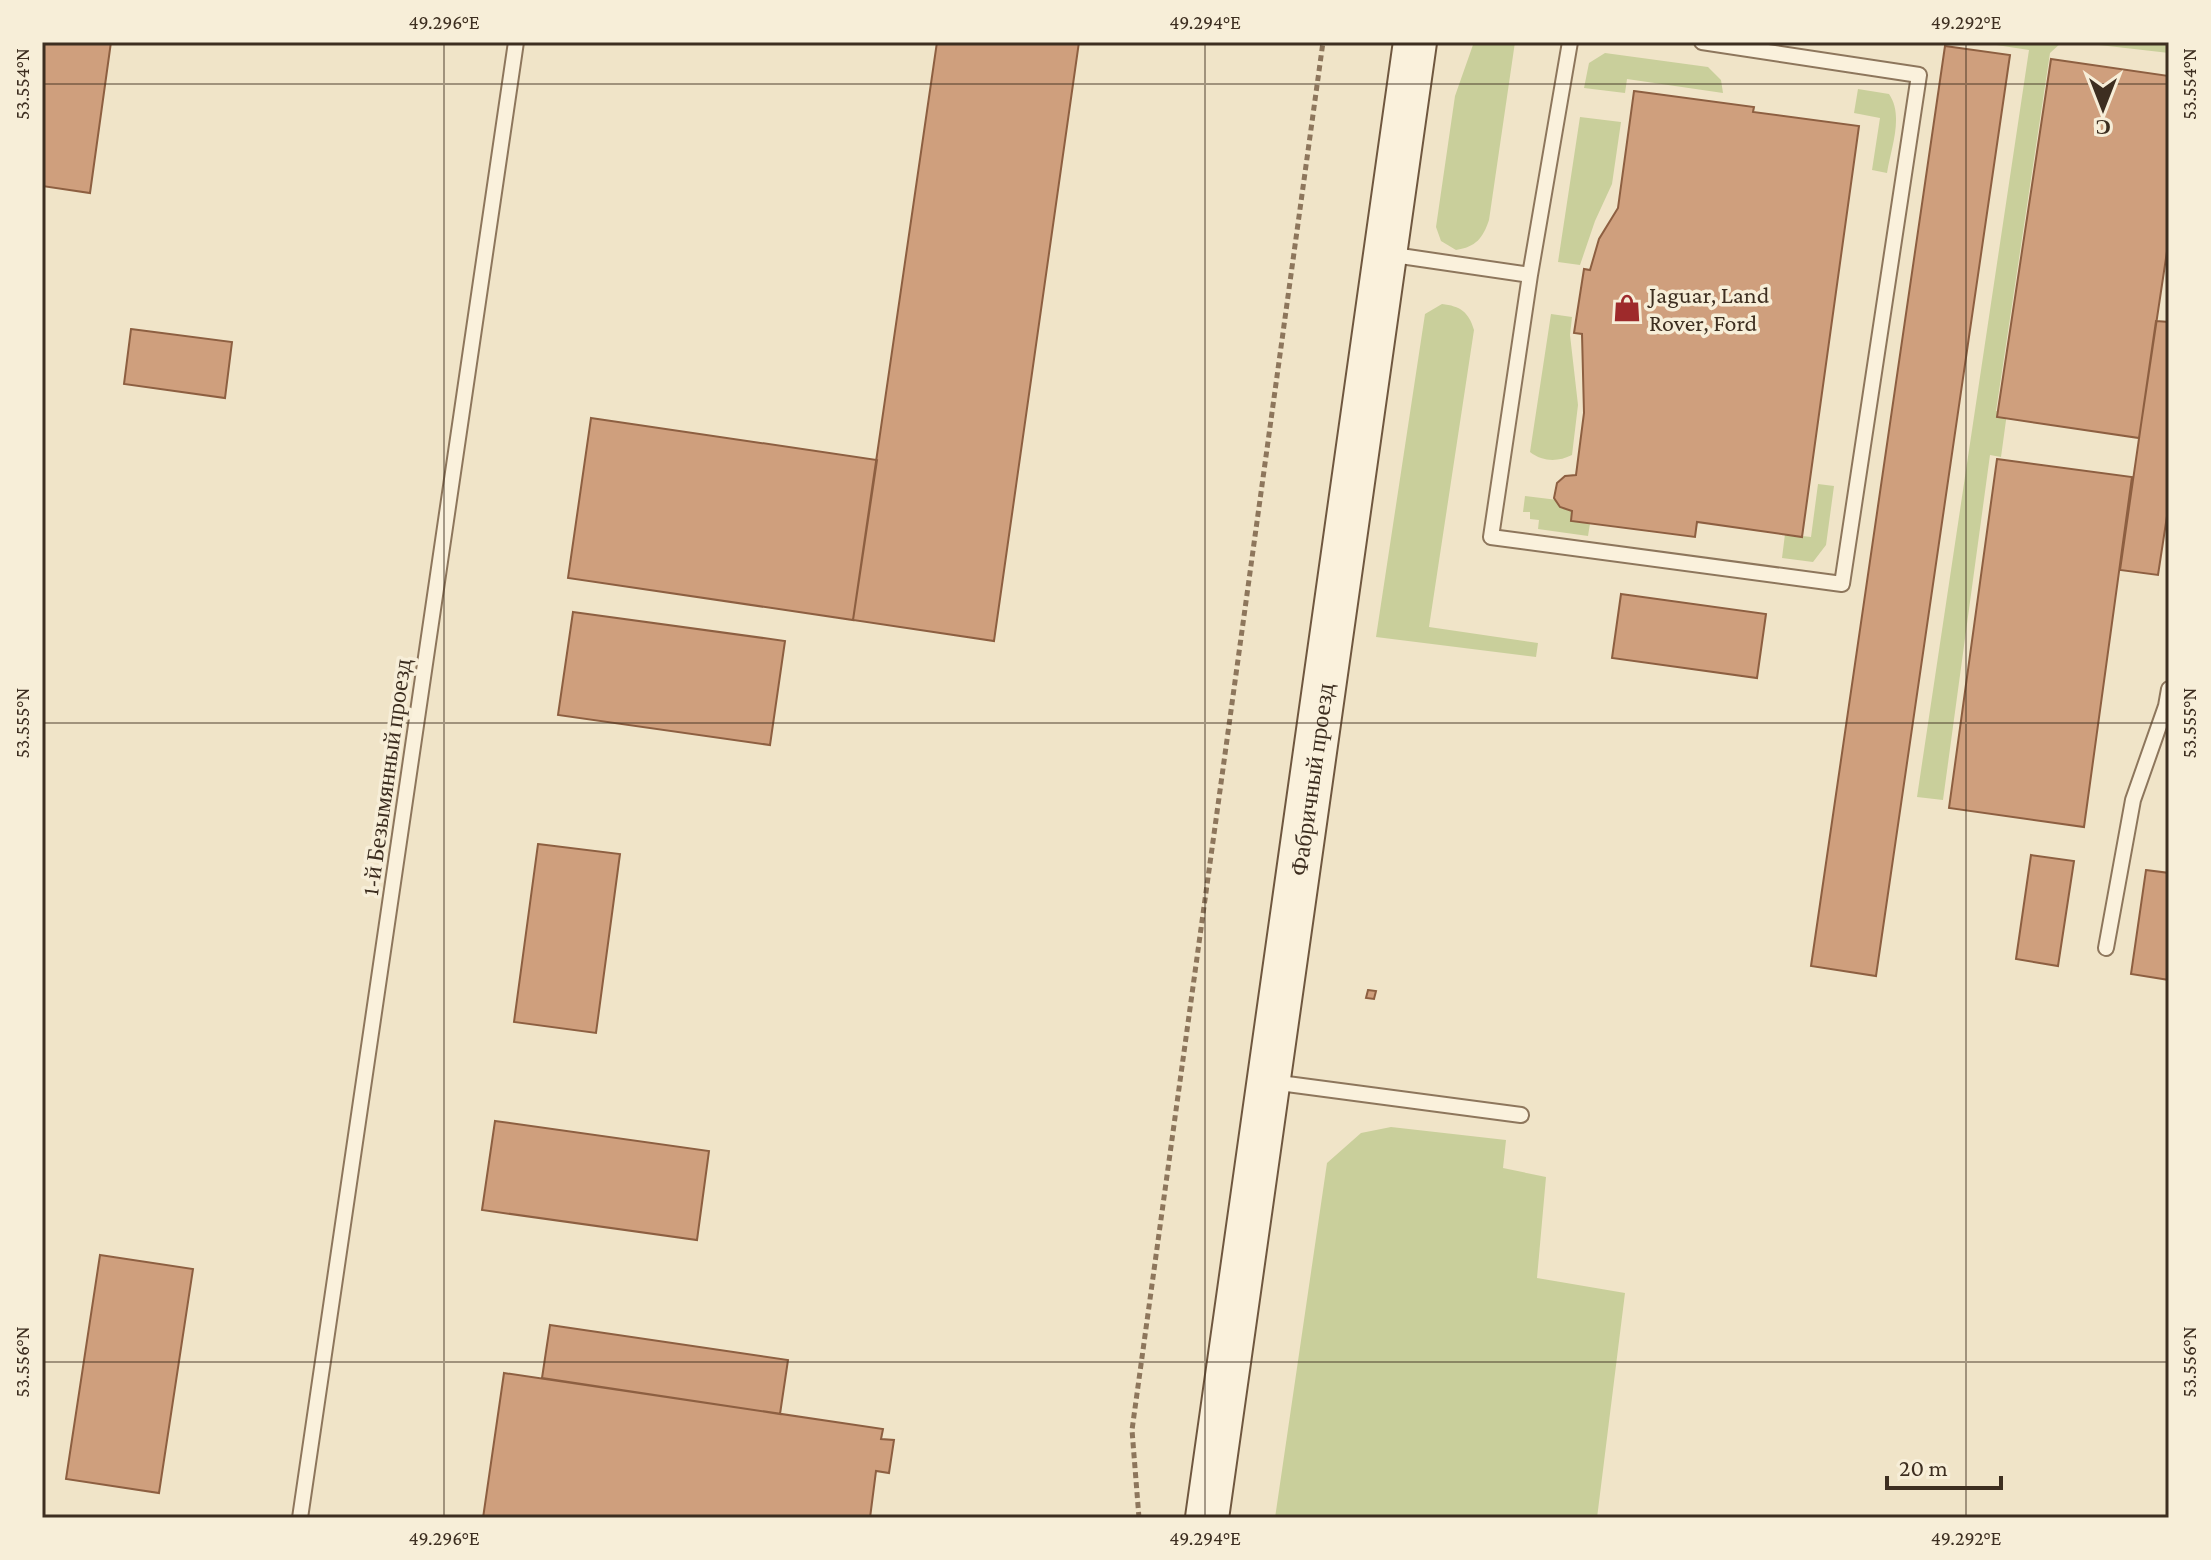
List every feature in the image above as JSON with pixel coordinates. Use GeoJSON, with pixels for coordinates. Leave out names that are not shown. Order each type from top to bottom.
{"type":"FeatureCollection","features":[{"type":"Feature","properties":{"kind":"street","name":"Фабричный проезд"},"geometry":{"type":"LineString","coordinates":[[1207,1518],[1415,42]]}},
{"type":"Feature","properties":{"kind":"lane","name":"1-й Безымянный проезд"},"geometry":{"type":"LineString","coordinates":[[300,1518],[516,42]]}},
{"type":"Feature","properties":{"kind":"lane"},"geometry":{"type":"LineString","coordinates":[[1570,42],[1530,275],[1491,537],[1842,584],[1919,75],[1702,42]]}},
{"type":"Feature","properties":{"kind":"lane"},"geometry":{"type":"LineString","coordinates":[[1387,254],[1530,275]]}},
{"type":"Feature","properties":{"kind":"lane"},"geometry":{"type":"LineString","coordinates":[[2106,948],[2133,800],[2169,689]]}},
{"type":"Feature","properties":{"kind":"lane"},"geometry":{"type":"LineString","coordinates":[[1269,1082],[1521,1115]]}},
{"type":"Feature","properties":{"kind":"path"},"geometry":{"type":"LineString","coordinates":[[1139,1518],[1132,1430],[1323,42]]}},
{"type":"Feature","properties":{"kind":"green space"},"geometry":{"type":"Polygon","coordinates":[[[1474,42],[1515,42],[1489,220],[1478,241],[1456,250],[1441,241],[1436,227],[1455,96],[1474,42]]]}},
{"type":"Feature","properties":{"kind":"green space"},"geometry":{"type":"Polygon","coordinates":[[[1977,42],[2062,42],[2050,53],[1996,411],[2007,413],[2001,457],[1990,455],[1943,800],[1917,797],[2029,50],[1977,42]]]}},
{"type":"Feature","properties":{"kind":"green space"},"geometry":{"type":"Polygon","coordinates":[[[2073,42],[2169,42],[2169,53],[2073,42]]]}},
{"type":"Feature","properties":{"kind":"green space"},"geometry":{"type":"Polygon","coordinates":[[[1605,53],[1708,67],[1721,80],[1723,93],[1627,79],[1625,93],[1584,88],[1589,63],[1605,53]]]}},
{"type":"Feature","properties":{"kind":"green space"},"geometry":{"type":"Polygon","coordinates":[[[1858,89],[1889,94],[1893,103],[1896,122],[1887,173],[1872,170],[1880,118],[1854,113],[1858,89]]]}},
{"type":"Feature","properties":{"kind":"green space"},"geometry":{"type":"Polygon","coordinates":[[[1580,117],[1621,122],[1612,184],[1580,265],[1558,262],[1580,117]]]}},
{"type":"Feature","properties":{"kind":"green space"},"geometry":{"type":"Polygon","coordinates":[[[1442,304],[1463,311],[1474,330],[1429,627],[1538,643],[1536,657],[1376,637],[1425,314],[1442,304]]]}},
{"type":"Feature","properties":{"kind":"green space"},"geometry":{"type":"Polygon","coordinates":[[[1551,314],[1572,317],[1570,335],[1578,405],[1572,455],[1551,460],[1530,452],[1551,314]]]}},
{"type":"Feature","properties":{"kind":"green space"},"geometry":{"type":"Polygon","coordinates":[[[1818,484],[1834,486],[1826,545],[1813,562],[1782,558],[1785,534],[1811,537],[1818,484]]]}},
{"type":"Feature","properties":{"kind":"green space"},"geometry":{"type":"Polygon","coordinates":[[[1525,496],[1566,501],[1592,511],[1588,536],[1538,529],[1539,520],[1530,519],[1530,512],[1523,512],[1525,496]]]}},
{"type":"Feature","properties":{"kind":"green space"},"geometry":{"type":"Polygon","coordinates":[[[1391,1127],[1506,1140],[1503,1168],[1546,1177],[1537,1278],[1625,1293],[1597,1518],[1275,1518],[1327,1163],[1361,1133],[1391,1127]]]}},
{"type":"Feature","properties":{"kind":"building"},"geometry":{"type":"Polygon","coordinates":[[[42,42],[111,42],[90,193],[42,186],[42,42]]]}},
{"type":"Feature","properties":{"kind":"building"},"geometry":{"type":"Polygon","coordinates":[[[937,42],[1079,42],[994,641],[853,620],[937,42]]]}},
{"type":"Feature","properties":{"kind":"building"},"geometry":{"type":"Polygon","coordinates":[[[1945,46],[2010,55],[1876,976],[1811,966],[1945,46]]]}},
{"type":"Feature","properties":{"kind":"building"},"geometry":{"type":"Polygon","coordinates":[[[2051,59],[2169,76],[2169,238],[2139,438],[1997,417],[2051,59]]]}},
{"type":"Feature","properties":{"kind":"building"},"geometry":{"type":"Polygon","coordinates":[[[1634,91],[1754,107],[1753,112],[1859,126],[1802,537],[1697,522],[1695,537],[1571,521],[1572,511],[1560,507],[1554,498],[1557,483],[1565,476],[1576,475],[1584,413],[1582,334],[1574,333],[1584,269],[1590,270],[1599,239],[1618,208],[1634,91]]]}},
{"type":"Feature","properties":{"kind":"building"},"geometry":{"type":"Polygon","coordinates":[[[2156,321],[2169,322],[2169,503],[2158,575],[2120,570],[2156,321]]]}},
{"type":"Feature","properties":{"kind":"building"},"geometry":{"type":"Polygon","coordinates":[[[131,329],[232,342],[225,398],[124,384],[131,329]]]}},
{"type":"Feature","properties":{"kind":"building"},"geometry":{"type":"Polygon","coordinates":[[[591,418],[877,460],[853,620],[568,578],[591,418]]]}},
{"type":"Feature","properties":{"kind":"building"},"geometry":{"type":"Polygon","coordinates":[[[1997,459],[2132,477],[2084,827],[1949,808],[1997,459]]]}},
{"type":"Feature","properties":{"kind":"building"},"geometry":{"type":"Polygon","coordinates":[[[1621,594],[1766,614],[1757,678],[1612,658],[1621,594]]]}},
{"type":"Feature","properties":{"kind":"building"},"geometry":{"type":"Polygon","coordinates":[[[573,612],[785,641],[770,745],[558,715],[573,612]]]}},
{"type":"Feature","properties":{"kind":"building"},"geometry":{"type":"Polygon","coordinates":[[[538,844],[620,854],[596,1033],[514,1022],[538,844]]]}},
{"type":"Feature","properties":{"kind":"building"},"geometry":{"type":"Polygon","coordinates":[[[2031,855],[2074,861],[2058,966],[2016,959],[2031,855]]]}},
{"type":"Feature","properties":{"kind":"building"},"geometry":{"type":"Polygon","coordinates":[[[2146,870],[2169,873],[2169,980],[2131,974],[2146,870]]]}},
{"type":"Feature","properties":{"kind":"building"},"geometry":{"type":"Polygon","coordinates":[[[1368,990],[1376,991],[1374,999],[1366,998],[1368,990]]]}},
{"type":"Feature","properties":{"kind":"building"},"geometry":{"type":"Polygon","coordinates":[[[495,1121],[709,1151],[697,1240],[482,1210],[495,1121]]]}},
{"type":"Feature","properties":{"kind":"building"},"geometry":{"type":"Polygon","coordinates":[[[100,1255],[193,1269],[159,1493],[66,1479],[100,1255]]]}},
{"type":"Feature","properties":{"kind":"building"},"geometry":{"type":"Polygon","coordinates":[[[550,1325],[788,1360],[780,1414],[542,1378],[550,1325]]]}},
{"type":"Feature","properties":{"kind":"building"},"geometry":{"type":"Polygon","coordinates":[[[504,1373],[883,1429],[881,1439],[894,1440],[889,1473],[876,1471],[870,1518],[483,1518],[504,1373]]]}},
{"type":"Feature","properties":{"kind":"place","name":"Jaguar, Land Rover, Ford"},"geometry":{"type":"Point","coordinates":[1627,308]}}]}
